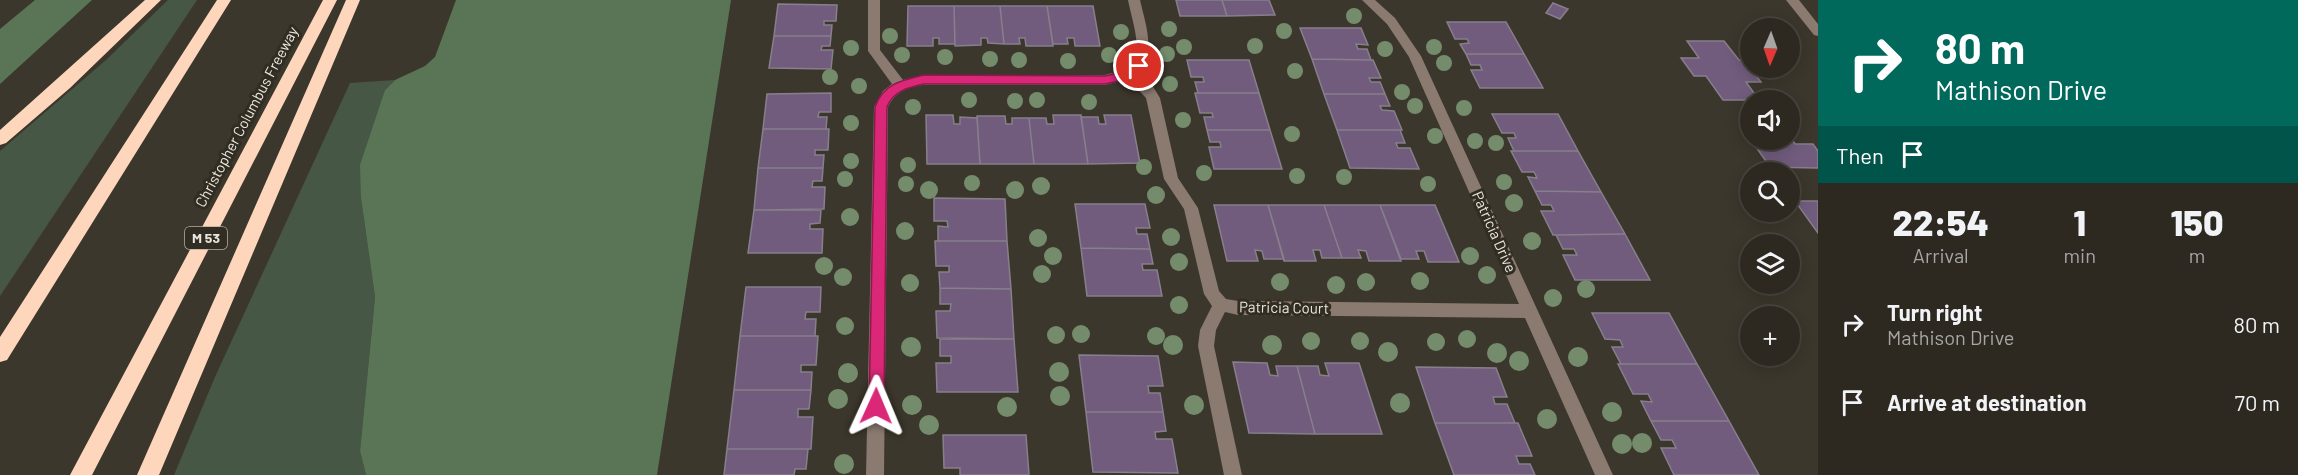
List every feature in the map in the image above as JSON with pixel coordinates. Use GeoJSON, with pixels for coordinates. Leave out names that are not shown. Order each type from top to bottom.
{"type":"FeatureCollection","features":[{"type":"Feature","properties":{"kind":"highway"},"geometry":{"type":"LineString","coordinates":[[0,139],[64,84],[154,0]]}},
{"type":"Feature","properties":{"kind":"highway"},"geometry":{"type":"LineString","coordinates":[[0,354],[224,0]]}},
{"type":"Feature","properties":{"kind":"highway","name":"Christopher Columbus Freeway"},"geometry":{"type":"LineString","coordinates":[[81,475],[330,0]]}},
{"type":"Feature","properties":{"kind":"highway"},"geometry":{"type":"LineString","coordinates":[[148,475],[353,0]]}},
{"type":"Feature","properties":{"kind":"street"},"geometry":{"type":"LineString","coordinates":[[874,0],[874,51],[900,85]]}},
{"type":"Feature","properties":{"kind":"street"},"geometry":{"type":"LineString","coordinates":[[875,475],[881,107],[891,90],[900,85],[924,80],[1105,80],[1131,74],[1139,66],[1144,49],[1134,0]]}},
{"type":"Feature","properties":{"kind":"street","name":"Patricia Drive"},"geometry":{"type":"LineString","coordinates":[[1368,0],[1391,21],[1414,56],[1604,475]]}},
{"type":"Feature","properties":{"kind":"street"},"geometry":{"type":"LineString","coordinates":[[1792,0],[1818,32]]}},
{"type":"Feature","properties":{"kind":"street","name":"Patricia Court"},"geometry":{"type":"LineString","coordinates":[[1131,74],[1147,88],[1153,98],[1171,179],[1191,208],[1212,294],[1221,305],[1238,308],[1529,311]]}},
{"type":"Feature","properties":{"kind":"street"},"geometry":{"type":"LineString","coordinates":[[1221,305],[1208,330],[1206,346],[1233,475]]}},
{"type":"Feature","properties":{"kind":"green space"},"geometry":{"type":"Polygon","coordinates":[[[35,0],[92,0],[0,84],[0,29],[35,0]]]}},
{"type":"Feature","properties":{"kind":"green space"},"geometry":{"type":"Polygon","coordinates":[[[168,0],[197,0],[0,296],[0,151],[106,60],[168,0]]]}},
{"type":"Feature","properties":{"kind":"green space"},"geometry":{"type":"Polygon","coordinates":[[[456,0],[731,0],[657,475],[366,475],[360,451],[375,297],[361,198],[360,165],[385,90],[395,80],[425,66],[435,57],[456,0]]]}},
{"type":"Feature","properties":{"kind":"green space"},"geometry":{"type":"Polygon","coordinates":[[[395,80],[385,90],[361,198],[375,297],[360,451],[366,475],[174,475],[215,377],[350,83],[395,80]]]}},
{"type":"Feature","properties":{"kind":"building"},"geometry":{"type":"Polygon","coordinates":[[[1176,0],[1222,0],[1227,16],[1180,16],[1176,0]]]}},
{"type":"Feature","properties":{"kind":"building"},"geometry":{"type":"Polygon","coordinates":[[[1222,0],[1269,0],[1275,15],[1227,16],[1222,0]]]}},
{"type":"Feature","properties":{"kind":"building"},"geometry":{"type":"Polygon","coordinates":[[[1553,3],[1568,9],[1560,19],[1546,13],[1553,3]]]}},
{"type":"Feature","properties":{"kind":"building"},"geometry":{"type":"Polygon","coordinates":[[[778,4],[837,5],[836,21],[824,21],[824,25],[832,25],[831,36],[774,36],[778,4]]]}},
{"type":"Feature","properties":{"kind":"building"},"geometry":{"type":"Polygon","coordinates":[[[908,6],[954,6],[955,44],[939,44],[939,38],[933,38],[933,46],[907,46],[908,6]]]}},
{"type":"Feature","properties":{"kind":"building"},"geometry":{"type":"Polygon","coordinates":[[[954,6],[1000,6],[1004,44],[988,43],[987,38],[981,38],[981,45],[955,46],[954,6]]]}},
{"type":"Feature","properties":{"kind":"building"},"geometry":{"type":"Polygon","coordinates":[[[1000,6],[1047,6],[1053,46],[1026,46],[1025,38],[1019,38],[1020,44],[1004,44],[1000,6]]]}},
{"type":"Feature","properties":{"kind":"building"},"geometry":{"type":"Polygon","coordinates":[[[1047,6],[1093,6],[1100,46],[1075,46],[1074,38],[1067,38],[1068,44],[1053,44],[1047,6]]]}},
{"type":"Feature","properties":{"kind":"building"},"geometry":{"type":"Polygon","coordinates":[[[1447,22],[1506,22],[1524,54],[1466,54],[1460,44],[1469,43],[1467,39],[1455,39],[1447,22]]]}},
{"type":"Feature","properties":{"kind":"building"},"geometry":{"type":"Polygon","coordinates":[[[1300,28],[1361,28],[1368,45],[1356,44],[1358,49],[1367,49],[1371,60],[1312,59],[1300,28]]]}},
{"type":"Feature","properties":{"kind":"building"},"geometry":{"type":"Polygon","coordinates":[[[774,36],[831,36],[830,46],[822,46],[821,50],[833,50],[831,69],[769,68],[774,36]]]}},
{"type":"Feature","properties":{"kind":"building"},"geometry":{"type":"Polygon","coordinates":[[[1687,41],[1724,41],[1740,60],[1740,78],[1758,78],[1761,82],[1746,82],[1752,90],[1740,90],[1740,100],[1723,100],[1706,76],[1694,76],[1681,58],[1699,58],[1687,41]]]}},
{"type":"Feature","properties":{"kind":"building"},"geometry":{"type":"Polygon","coordinates":[[[1466,54],[1524,54],[1543,88],[1480,88],[1471,70],[1482,70],[1480,65],[1471,65],[1466,54]]]}},
{"type":"Feature","properties":{"kind":"building"},"geometry":{"type":"Polygon","coordinates":[[[1312,59],[1373,60],[1381,78],[1369,78],[1371,82],[1380,82],[1385,94],[1324,94],[1312,59]]]}},
{"type":"Feature","properties":{"kind":"building"},"geometry":{"type":"Polygon","coordinates":[[[1187,60],[1249,60],[1259,93],[1198,93],[1195,82],[1204,82],[1203,77],[1191,77],[1187,60]]]}},
{"type":"Feature","properties":{"kind":"building"},"geometry":{"type":"Polygon","coordinates":[[[831,93],[831,112],[819,112],[818,117],[827,117],[826,129],[763,129],[767,94],[831,93]]]}},
{"type":"Feature","properties":{"kind":"building"},"geometry":{"type":"Polygon","coordinates":[[[1195,93],[1259,93],[1270,130],[1207,130],[1204,117],[1213,117],[1212,113],[1200,113],[1195,93]]]}},
{"type":"Feature","properties":{"kind":"building"},"geometry":{"type":"Polygon","coordinates":[[[1324,94],[1385,94],[1390,106],[1380,106],[1382,110],[1394,111],[1402,130],[1337,130],[1324,94]]]}},
{"type":"Feature","properties":{"kind":"building"},"geometry":{"type":"Polygon","coordinates":[[[1492,114],[1558,114],[1578,151],[1514,151],[1508,138],[1516,138],[1514,133],[1502,133],[1492,114]]]}},
{"type":"Feature","properties":{"kind":"building"},"geometry":{"type":"Polygon","coordinates":[[[926,115],[953,115],[954,124],[960,124],[960,117],[977,118],[980,164],[927,164],[926,115]]]}},
{"type":"Feature","properties":{"kind":"building"},"geometry":{"type":"Polygon","coordinates":[[[1053,115],[1081,115],[1088,164],[1034,164],[1029,118],[1046,118],[1047,124],[1054,124],[1053,115]]]}},
{"type":"Feature","properties":{"kind":"building"},"geometry":{"type":"Polygon","coordinates":[[[1104,115],[1131,115],[1140,163],[1088,164],[1081,117],[1098,117],[1099,124],[1106,124],[1104,115]]]}},
{"type":"Feature","properties":{"kind":"building"},"geometry":{"type":"Polygon","coordinates":[[[977,116],[1005,116],[1006,124],[1012,124],[1012,118],[1029,118],[1034,164],[980,164],[977,116]]]}},
{"type":"Feature","properties":{"kind":"building"},"geometry":{"type":"Polygon","coordinates":[[[763,129],[829,129],[828,150],[815,150],[815,155],[824,155],[823,168],[758,168],[763,129]]]}},
{"type":"Feature","properties":{"kind":"building"},"geometry":{"type":"Polygon","coordinates":[[[1207,130],[1270,130],[1282,169],[1214,169],[1209,147],[1221,147],[1220,142],[1210,142],[1207,130]]]}},
{"type":"Feature","properties":{"kind":"building"},"geometry":{"type":"Polygon","coordinates":[[[1337,130],[1400,130],[1405,143],[1396,143],[1398,148],[1410,148],[1419,169],[1350,168],[1337,130]]]}},
{"type":"Feature","properties":{"kind":"building"},"geometry":{"type":"Polygon","coordinates":[[[1800,144],[1813,144],[1818,151],[1818,168],[1800,168],[1800,162],[1766,162],[1758,150],[1800,150],[1800,144]]]}},
{"type":"Feature","properties":{"kind":"building"},"geometry":{"type":"Polygon","coordinates":[[[1511,151],[1578,151],[1601,192],[1535,191],[1528,177],[1537,178],[1534,172],[1522,172],[1511,151]]]}},
{"type":"Feature","properties":{"kind":"building"},"geometry":{"type":"Polygon","coordinates":[[[758,168],[823,168],[822,181],[813,181],[812,187],[825,187],[824,209],[754,210],[758,168]]]}},
{"type":"Feature","properties":{"kind":"building"},"geometry":{"type":"Polygon","coordinates":[[[1535,191],[1601,192],[1625,234],[1553,235],[1541,211],[1554,211],[1551,205],[1542,205],[1535,191]]]}},
{"type":"Feature","properties":{"kind":"building"},"geometry":{"type":"Polygon","coordinates":[[[934,198],[1005,199],[1007,241],[938,241],[938,226],[948,227],[947,221],[934,221],[934,198]]]}},
{"type":"Feature","properties":{"kind":"building"},"geometry":{"type":"Polygon","coordinates":[[[1800,201],[1818,201],[1818,233],[1800,208],[1800,201]]]}},
{"type":"Feature","properties":{"kind":"building"},"geometry":{"type":"Polygon","coordinates":[[[1075,204],[1145,204],[1150,228],[1136,228],[1137,234],[1147,234],[1150,249],[1081,248],[1075,204]]]}},
{"type":"Feature","properties":{"kind":"building"},"geometry":{"type":"Polygon","coordinates":[[[1214,205],[1268,205],[1284,259],[1264,259],[1262,251],[1255,250],[1258,261],[1227,261],[1214,205]]]}},
{"type":"Feature","properties":{"kind":"building"},"geometry":{"type":"Polygon","coordinates":[[[1268,205],[1324,205],[1342,258],[1322,258],[1320,250],[1313,250],[1316,261],[1284,261],[1268,205]]]}},
{"type":"Feature","properties":{"kind":"building"},"geometry":{"type":"Polygon","coordinates":[[[1324,205],[1380,205],[1401,261],[1369,261],[1366,251],[1358,250],[1361,258],[1342,258],[1324,205]]]}},
{"type":"Feature","properties":{"kind":"building"},"geometry":{"type":"Polygon","coordinates":[[[1380,205],[1435,205],[1459,262],[1428,262],[1424,251],[1416,251],[1419,259],[1401,259],[1380,205]]]}},
{"type":"Feature","properties":{"kind":"building"},"geometry":{"type":"Polygon","coordinates":[[[754,210],[821,210],[820,223],[810,224],[810,229],[823,229],[822,253],[748,253],[754,210]]]}},
{"type":"Feature","properties":{"kind":"building"},"geometry":{"type":"Polygon","coordinates":[[[1625,234],[1650,280],[1575,280],[1563,255],[1577,255],[1574,249],[1563,249],[1556,235],[1625,234]]]}},
{"type":"Feature","properties":{"kind":"building"},"geometry":{"type":"Polygon","coordinates":[[[935,241],[1007,241],[1011,289],[940,288],[939,272],[949,272],[949,266],[936,266],[935,241]]]}},
{"type":"Feature","properties":{"kind":"building"},"geometry":{"type":"Polygon","coordinates":[[[1081,248],[1150,249],[1153,264],[1142,264],[1143,270],[1157,270],[1162,296],[1087,296],[1081,248]]]}},
{"type":"Feature","properties":{"kind":"building"},"geometry":{"type":"Polygon","coordinates":[[[746,287],[821,287],[820,312],[806,312],[805,319],[816,319],[815,336],[740,336],[746,287]]]}},
{"type":"Feature","properties":{"kind":"building"},"geometry":{"type":"Polygon","coordinates":[[[940,288],[1011,289],[1014,339],[937,338],[936,311],[950,311],[951,304],[940,304],[940,288]]]}},
{"type":"Feature","properties":{"kind":"building"},"geometry":{"type":"Polygon","coordinates":[[[1592,313],[1669,313],[1697,364],[1621,364],[1612,347],[1623,347],[1620,340],[1605,339],[1592,313]]]}},
{"type":"Feature","properties":{"kind":"building"},"geometry":{"type":"Polygon","coordinates":[[[740,336],[818,336],[816,365],[801,365],[801,372],[812,372],[811,390],[734,390],[740,336]]]}},
{"type":"Feature","properties":{"kind":"building"},"geometry":{"type":"Polygon","coordinates":[[[940,339],[1014,339],[1018,392],[937,392],[936,363],[951,363],[951,356],[940,356],[940,339]]]}},
{"type":"Feature","properties":{"kind":"building"},"geometry":{"type":"Polygon","coordinates":[[[1079,355],[1158,356],[1163,386],[1148,386],[1149,393],[1160,393],[1163,412],[1086,412],[1079,355]]]}},
{"type":"Feature","properties":{"kind":"building"},"geometry":{"type":"Polygon","coordinates":[[[1233,362],[1267,363],[1270,375],[1278,376],[1276,366],[1297,366],[1315,434],[1249,433],[1233,362]]]}},
{"type":"Feature","properties":{"kind":"building"},"geometry":{"type":"Polygon","coordinates":[[[1325,363],[1359,363],[1382,434],[1315,434],[1297,366],[1318,366],[1320,375],[1329,376],[1325,363]]]}},
{"type":"Feature","properties":{"kind":"building"},"geometry":{"type":"Polygon","coordinates":[[[1618,364],[1697,364],[1729,421],[1651,421],[1641,401],[1652,402],[1648,394],[1633,394],[1618,364]]]}},
{"type":"Feature","properties":{"kind":"building"},"geometry":{"type":"Polygon","coordinates":[[[1416,367],[1496,368],[1507,397],[1493,397],[1495,404],[1507,404],[1515,423],[1435,423],[1416,367]]]}},
{"type":"Feature","properties":{"kind":"building"},"geometry":{"type":"Polygon","coordinates":[[[734,390],[811,390],[809,409],[798,409],[798,417],[813,417],[811,449],[727,449],[734,390]]]}},
{"type":"Feature","properties":{"kind":"building"},"geometry":{"type":"Polygon","coordinates":[[[1086,412],[1163,412],[1166,431],[1155,432],[1156,439],[1172,439],[1178,473],[1093,472],[1086,412]]]}},
{"type":"Feature","properties":{"kind":"building"},"geometry":{"type":"Polygon","coordinates":[[[1651,421],[1729,421],[1759,475],[1674,475],[1661,448],[1676,448],[1672,440],[1661,440],[1651,421]]]}},
{"type":"Feature","properties":{"kind":"building"},"geometry":{"type":"Polygon","coordinates":[[[1435,423],[1518,423],[1532,456],[1516,456],[1519,464],[1530,464],[1535,475],[1454,475],[1435,423]]]}},
{"type":"Feature","properties":{"kind":"building"},"geometry":{"type":"Polygon","coordinates":[[[943,435],[1026,435],[1029,475],[960,475],[960,468],[944,468],[943,435]]]}},
{"type":"Feature","properties":{"kind":"building"},"geometry":{"type":"Polygon","coordinates":[[[727,449],[808,449],[806,469],[795,469],[794,475],[724,475],[727,449]]]}},
{"type":"Feature","properties":{"kind":"route"},"geometry":{"type":"LineString","coordinates":[[876,406],[881,107],[884,98],[900,85],[924,80],[1105,80],[1131,74],[1139,66]]}}]}
